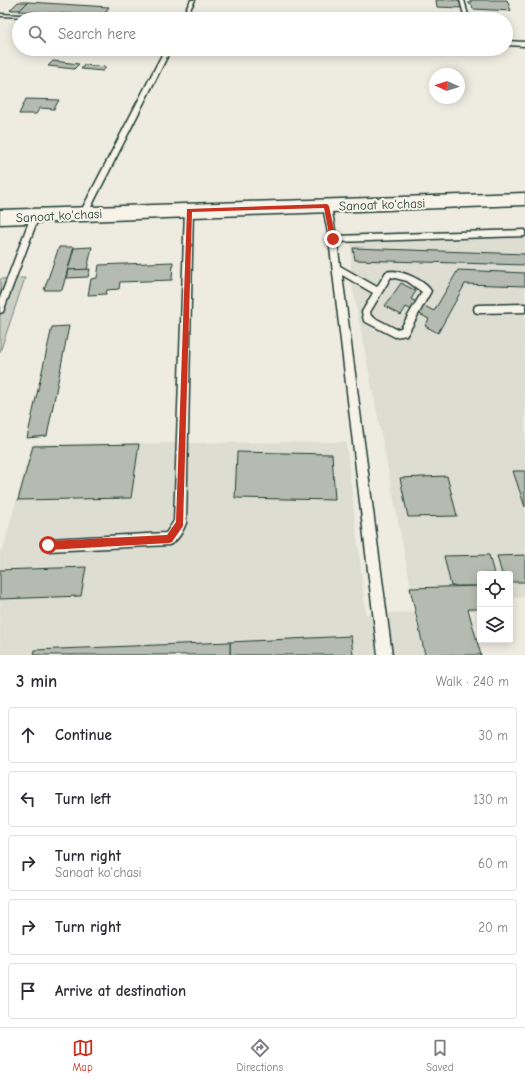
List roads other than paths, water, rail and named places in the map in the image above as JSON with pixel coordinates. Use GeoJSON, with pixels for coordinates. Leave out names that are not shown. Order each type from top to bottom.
{"type":"FeatureCollection","features":[{"type":"Feature","properties":{"kind":"main road","name":"Sanoat ko'chasi"},"geometry":{"type":"LineString","coordinates":[[0,217],[84,213],[525,200]]}},
{"type":"Feature","properties":{"kind":"lane"},"geometry":{"type":"LineString","coordinates":[[187,12],[193,0]]}},
{"type":"Feature","properties":{"kind":"lane"},"geometry":{"type":"LineString","coordinates":[[462,0],[465,12]]}},
{"type":"Feature","properties":{"kind":"lane"},"geometry":{"type":"LineString","coordinates":[[0,15],[12,16]]}},
{"type":"Feature","properties":{"kind":"lane"},"geometry":{"type":"LineString","coordinates":[[513,43],[525,44]]}},
{"type":"Feature","properties":{"kind":"lane"},"geometry":{"type":"LineString","coordinates":[[84,213],[164,56]]}},
{"type":"Feature","properties":{"kind":"lane"},"geometry":{"type":"LineString","coordinates":[[327,206],[337,268],[385,655]]}},
{"type":"Feature","properties":{"kind":"lane"},"geometry":{"type":"LineString","coordinates":[[48,545],[169,539],[180,523],[189,210]]}},
{"type":"Feature","properties":{"kind":"lane"},"geometry":{"type":"LineString","coordinates":[[0,309],[35,216]]}},
{"type":"Feature","properties":{"kind":"lane"},"geometry":{"type":"LineString","coordinates":[[333,239],[525,233]]}},
{"type":"Feature","properties":{"kind":"lane"},"geometry":{"type":"LineString","coordinates":[[337,268],[378,292]]}},
{"type":"Feature","properties":{"kind":"lane"},"geometry":{"type":"LineString","coordinates":[[389,274],[395,274],[423,287],[427,291],[404,332],[395,334],[367,318],[366,312],[378,292],[389,274]]}},
{"type":"Feature","properties":{"kind":"lane"},"geometry":{"type":"LineString","coordinates":[[478,309],[525,308]]}}]}
